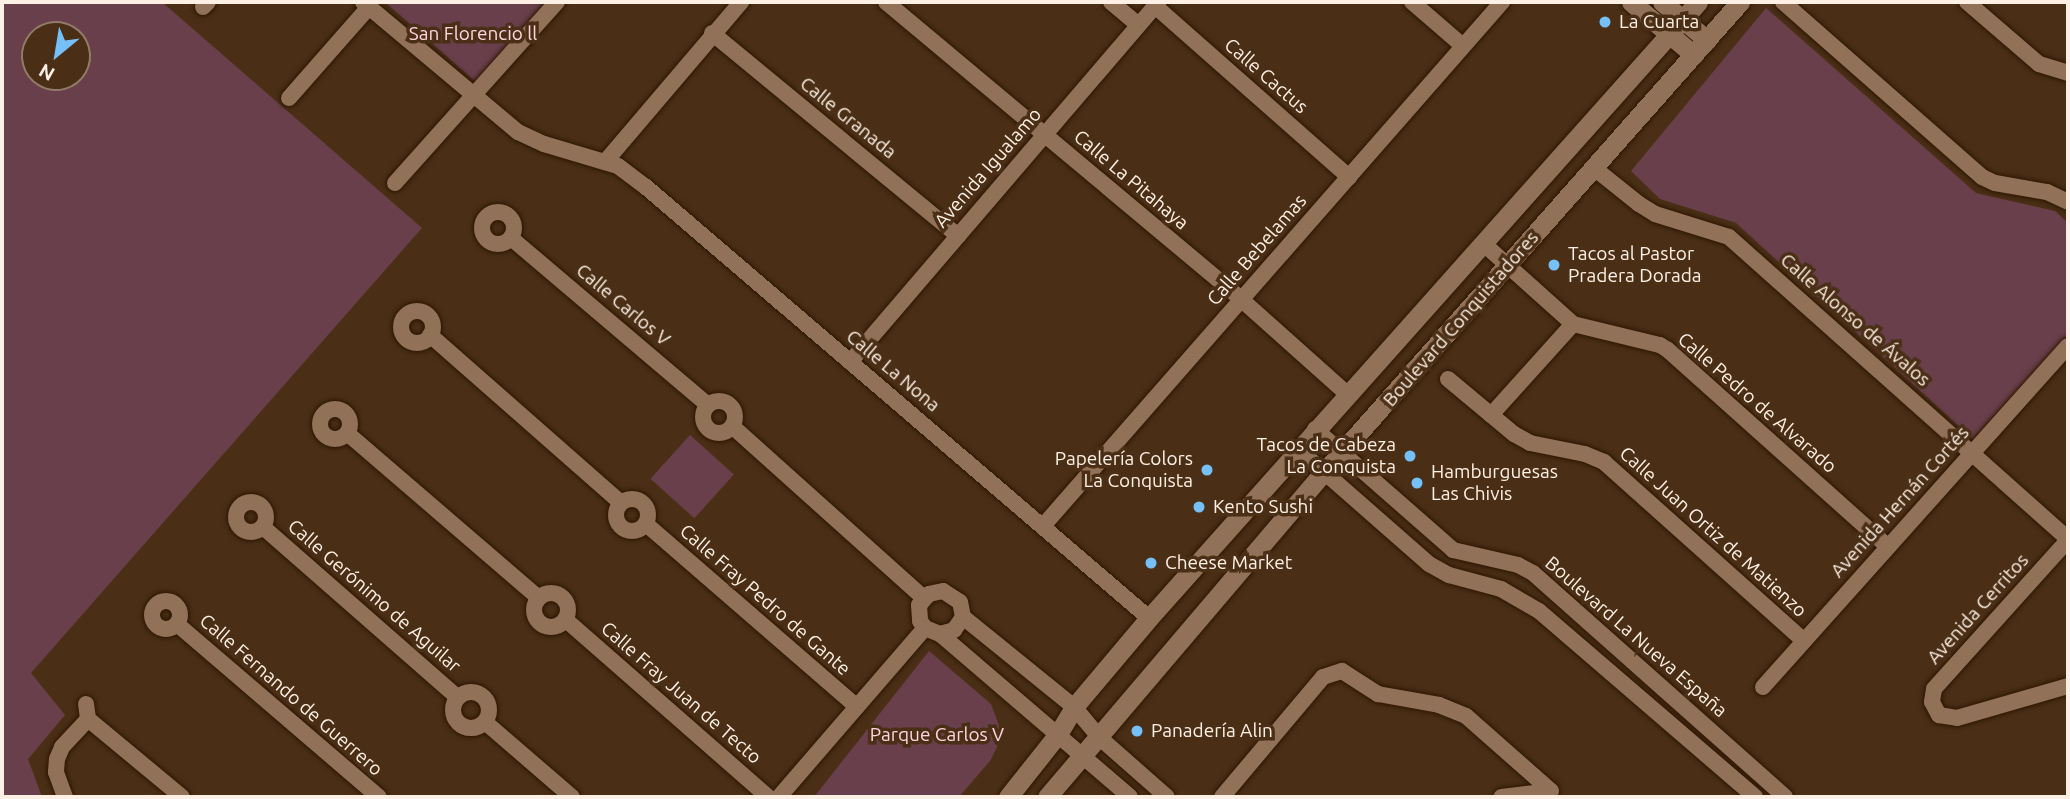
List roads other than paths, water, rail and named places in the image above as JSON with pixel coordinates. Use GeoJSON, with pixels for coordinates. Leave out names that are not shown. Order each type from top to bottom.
{"type":"FeatureCollection","features":[{"type":"Feature","properties":{"kind":"street"},"geometry":{"type":"LineString","coordinates":[[395,183],[557,2]]}},
{"type":"Feature","properties":{"kind":"street"},"geometry":{"type":"LineString","coordinates":[[606,162],[712,33],[741,2]]}},
{"type":"Feature","properties":{"kind":"street","name":"Calle La Pitahaya"},"geometry":{"type":"LineString","coordinates":[[886,2],[1242,300],[1347,394]]}},
{"type":"Feature","properties":{"kind":"street"},"geometry":{"type":"LineString","coordinates":[[1111,2],[1138,25]]}},
{"type":"Feature","properties":{"kind":"street"},"geometry":{"type":"LineString","coordinates":[[1412,2],[1463,46]]}},
{"type":"Feature","properties":{"kind":"street","name":"Calle Bebelamas"},"geometry":{"type":"LineString","coordinates":[[1043,526],[1502,2]]}},
{"type":"Feature","properties":{"kind":"street"},"geometry":{"type":"LineString","coordinates":[[1631,2],[1669,35],[1700,48]]}},
{"type":"Feature","properties":{"kind":"street"},"geometry":{"type":"LineString","coordinates":[[1662,2],[1682,20],[1700,48]]}},
{"type":"Feature","properties":{"kind":"street","name":"Boulevard Conquistadores"},"geometry":{"type":"LineString","coordinates":[[1008,797],[1058,734],[1074,707],[1149,618],[1315,429],[1485,245],[1698,2]]}},
{"type":"Feature","properties":{"kind":"street","name":"Boulevard Conquistadores"},"geometry":{"type":"LineString","coordinates":[[1047,797],[1324,472],[1740,2]]}},
{"type":"Feature","properties":{"kind":"street"},"geometry":{"type":"LineString","coordinates":[[1783,2],[1982,177],[1994,183],[2047,192],[2068,202]]}},
{"type":"Feature","properties":{"kind":"street"},"geometry":{"type":"LineString","coordinates":[[1967,2],[2039,64],[2068,73]]}},
{"type":"Feature","properties":{"kind":"street"},"geometry":{"type":"LineString","coordinates":[[289,98],[366,4]]}},
{"type":"Feature","properties":{"kind":"street","name":"Calle La Nona"},"geometry":{"type":"LineString","coordinates":[[366,4],[518,132],[544,144],[618,166],[646,187],[1149,618]]}},
{"type":"Feature","properties":{"kind":"street","name":"Avenida Igualamo"},"geometry":{"type":"LineString","coordinates":[[850,362],[1157,4]]}},
{"type":"Feature","properties":{"kind":"street","name":"Calle Cactus"},"geometry":{"type":"LineString","coordinates":[[1157,4],[1349,177]]}},
{"type":"Feature","properties":{"kind":"street","name":"Calle Granada"},"geometry":{"type":"LineString","coordinates":[[712,33],[958,236]]}},
{"type":"Feature","properties":{"kind":"street","name":"Calle Alonso de Ávalos"},"geometry":{"type":"LineString","coordinates":[[1594,168],[1655,214],[1729,237],[2068,539]]}},
{"type":"Feature","properties":{"kind":"street","name":"Calle Carlos V"},"geometry":{"type":"LineString","coordinates":[[511,238],[708,405]]}},
{"type":"Feature","properties":{"kind":"street","name":"Calle Pedro de Alvarado"},"geometry":{"type":"LineString","coordinates":[[1485,245],[1573,324],[1660,345],[1668,350],[1888,547]]}},
{"type":"Feature","properties":{"kind":"street"},"geometry":{"type":"LineString","coordinates":[[1491,415],[1573,324]]}},
{"type":"Feature","properties":{"kind":"street"},"geometry":{"type":"LineString","coordinates":[[430,335],[621,503]]}},
{"type":"Feature","properties":{"kind":"street","name":"Avenida Hernán Cortés"},"geometry":{"type":"LineString","coordinates":[[1763,687],[2068,346]]}},
{"type":"Feature","properties":{"kind":"street","name":"Calle Juan Ortiz de Matienzo"},"geometry":{"type":"LineString","coordinates":[[1448,379],[1530,443],[1586,454],[1604,462],[1804,641]]}},
{"type":"Feature","properties":{"kind":"street"},"geometry":{"type":"LineString","coordinates":[[719,401],[731,406],[735,415],[733,426],[723,433],[709,430],[703,421],[708,405],[719,401]]}},
{"type":"Feature","properties":{"kind":"street"},"geometry":{"type":"LineString","coordinates":[[733,426],[924,598]]}},
{"type":"Feature","properties":{"kind":"street","name":"Boulevard La Nueva España"},"geometry":{"type":"LineString","coordinates":[[1315,429],[1453,550],[1518,565],[1540,579],[1785,797]]}},
{"type":"Feature","properties":{"kind":"street"},"geometry":{"type":"LineString","coordinates":[[347,433],[540,598]]}},
{"type":"Feature","properties":{"kind":"street"},"geometry":{"type":"LineString","coordinates":[[1298,449],[1429,564],[1449,575],[1501,589],[1539,611],[1755,797]]}},
{"type":"Feature","properties":{"kind":"street"},"geometry":{"type":"LineString","coordinates":[[632,498],[643,503],[648,513],[646,524],[636,531],[622,528],[616,513],[621,503],[632,498]]}},
{"type":"Feature","properties":{"kind":"street","name":"Calle Fray Pedro de Gante"},"geometry":{"type":"LineString","coordinates":[[646,524],[857,707]]}},
{"type":"Feature","properties":{"kind":"street","name":"Calle Gerónimo de Aguilar"},"geometry":{"type":"LineString","coordinates":[[263,527],[457,697]]}},
{"type":"Feature","properties":{"kind":"street","name":"Avenida Cerritos"},"geometry":{"type":"LineString","coordinates":[[2068,539],[1934,689],[1934,710],[1948,718],[1957,718],[2068,686]]}},
{"type":"Feature","properties":{"kind":"street"},"geometry":{"type":"LineString","coordinates":[[1130,797],[932,631],[918,613],[924,598],[936,591],[950,592],[960,602],[963,617],[1074,707],[1100,738],[1167,797]]}},
{"type":"Feature","properties":{"kind":"street"},"geometry":{"type":"LineString","coordinates":[[551,593],[563,598],[568,608],[566,620],[555,627],[541,624],[535,614],[540,598],[551,593]]}},
{"type":"Feature","properties":{"kind":"street"},"geometry":{"type":"LineString","coordinates":[[779,797],[857,707],[932,631],[954,630],[963,617]]}},
{"type":"Feature","properties":{"kind":"street","name":"Calle Fray Juan de Tecto"},"geometry":{"type":"LineString","coordinates":[[566,620],[768,797]]}},
{"type":"Feature","properties":{"kind":"street","name":"Calle Fernando de Guerrero"},"geometry":{"type":"LineString","coordinates":[[177,624],[379,797]]}},
{"type":"Feature","properties":{"kind":"street"},"geometry":{"type":"LineString","coordinates":[[1222,797],[1323,677],[1342,671],[1378,694],[1439,705],[1466,716],[1555,794]]}},
{"type":"Feature","properties":{"kind":"street"},"geometry":{"type":"LineString","coordinates":[[468,691],[481,694],[488,704],[485,722],[472,728],[458,723],[452,710],[457,697],[468,691]]}},
{"type":"Feature","properties":{"kind":"street"},"geometry":{"type":"LineString","coordinates":[[65,797],[56,772],[57,759],[62,747],[87,711],[182,797]]}},
{"type":"Feature","properties":{"kind":"street"},"geometry":{"type":"LineString","coordinates":[[485,722],[572,797]]}},
{"type":"Feature","properties":{"kind":"street"},"geometry":{"type":"LineString","coordinates":[[1501,797],[1555,794]]}},
{"type":"Feature","properties":{"kind":"place","name":"La Cuarta"},"geometry":{"type":"Point","coordinates":[1605,22]}},
{"type":"Feature","properties":{"kind":"place","name":"Tacos al Pastor Pradera Dorada"},"geometry":{"type":"Point","coordinates":[1554,265]}},
{"type":"Feature","properties":{"kind":"place","name":"Tacos de Cabeza La Conquista"},"geometry":{"type":"Point","coordinates":[1410,456]}},
{"type":"Feature","properties":{"kind":"place","name":"Papelería Colors La Conquista"},"geometry":{"type":"Point","coordinates":[1207,470]}},
{"type":"Feature","properties":{"kind":"place","name":"Hamburguesas Las Chivis"},"geometry":{"type":"Point","coordinates":[1417,483]}},
{"type":"Feature","properties":{"kind":"place","name":"Kento Sushi"},"geometry":{"type":"Point","coordinates":[1199,507]}},
{"type":"Feature","properties":{"kind":"place","name":"Cheese Market"},"geometry":{"type":"Point","coordinates":[1151,563]}},
{"type":"Feature","properties":{"kind":"place","name":"Panadería Alin"},"geometry":{"type":"Point","coordinates":[1137,731]}},
{"type":"Feature","properties":{"kind":"park label","name":"San Florencio ll"},"geometry":{"type":"Point","coordinates":[473,34]}},
{"type":"Feature","properties":{"kind":"park label","name":"Parque Carlos V"},"geometry":{"type":"Point","coordinates":[937,735]}}]}
